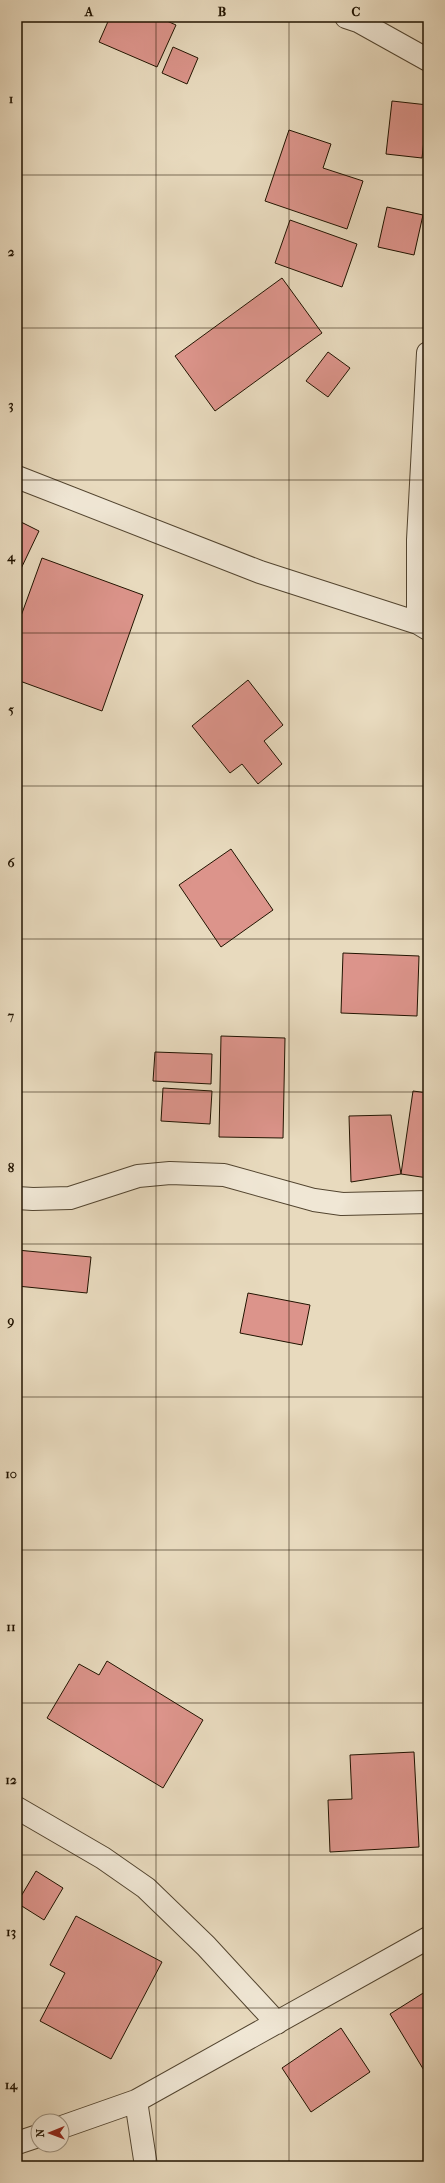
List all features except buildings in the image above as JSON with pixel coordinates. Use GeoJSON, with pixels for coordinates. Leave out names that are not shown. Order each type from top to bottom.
{"type":"FeatureCollection","features":[{"type":"Feature","properties":{"kind":"street"},"geometry":{"type":"LineString","coordinates":[[346,17],[358,21],[428,60]]}},
{"type":"Feature","properties":{"kind":"street"},"geometry":{"type":"LineString","coordinates":[[17,477],[260,572],[423,626],[418,540],[428,353]]}},
{"type":"Feature","properties":{"kind":"street"},"geometry":{"type":"LineString","coordinates":[[17,1198],[70,1198],[138,1176],[170,1172],[224,1175],[314,1200],[342,1204],[428,1202]]}},
{"type":"Feature","properties":{"kind":"street"},"geometry":{"type":"LineString","coordinates":[[17,1808],[103,1858],[146,1888],[206,1946],[276,2023]]}},
{"type":"Feature","properties":{"kind":"street"},"geometry":{"type":"LineString","coordinates":[[70,2124],[136,2102],[428,1938]]}},
{"type":"Feature","properties":{"kind":"street"},"geometry":{"type":"LineString","coordinates":[[136,2102],[146,2166]]}},
{"type":"Feature","properties":{"kind":"street"},"geometry":{"type":"LineString","coordinates":[[17,2143],[30,2139]]}}]}
